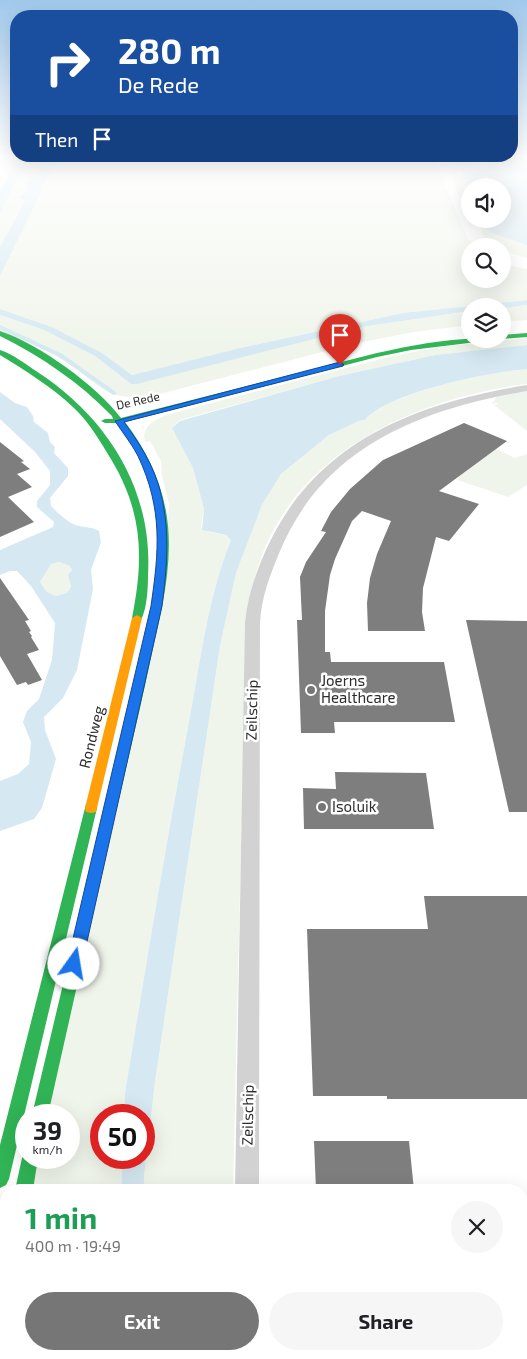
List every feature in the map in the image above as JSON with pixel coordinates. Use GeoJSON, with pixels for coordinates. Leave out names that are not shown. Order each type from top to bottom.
{"type":"FeatureCollection","features":[{"type":"Feature","properties":{"kind":"main road"},"geometry":{"type":"LineString","coordinates":[[511,325],[527,323]]}},
{"type":"Feature","properties":{"kind":"main road"},"geometry":{"type":"LineString","coordinates":[[0,333],[34,350],[65,369],[114,408],[119,421],[141,454],[151,476],[162,519],[161,574],[157,606],[43,1104]]}},
{"type":"Feature","properties":{"kind":"main road"},"geometry":{"type":"LineString","coordinates":[[400,338],[418,335]]}},
{"type":"Feature","properties":{"kind":"main road"},"geometry":{"type":"LineString","coordinates":[[511,336],[527,335]]}},
{"type":"Feature","properties":{"kind":"main road","name":"De Rede"},"geometry":{"type":"LineString","coordinates":[[91,421],[119,421],[394,352],[461,341]]}},
{"type":"Feature","properties":{"kind":"main road","name":"Rondweg"},"geometry":{"type":"LineString","coordinates":[[0,352],[62,392],[91,421],[126,476],[136,500],[143,525],[144,589],[0,1179]]}},
{"type":"Feature","properties":{"kind":"main road","name":"De Rede"},"geometry":{"type":"LineString","coordinates":[[91,421],[114,408]]}},
{"type":"Feature","properties":{"kind":"main road"},"geometry":{"type":"LineString","coordinates":[[25,1184],[28,1169]]}},
{"type":"Feature","properties":{"kind":"street","name":"Zeilschip"},"geometry":{"type":"LineString","coordinates":[[247,1184],[252,663],[255,602],[273,544],[290,512],[321,476],[367,440],[410,418],[456,401],[527,388]]}},
{"type":"Feature","properties":{"kind":"shaded area"},"geometry":{"type":"Polygon","coordinates":[[[0,219],[14,219],[0,247],[0,219]]]}},
{"type":"Feature","properties":{"kind":"shaded area"},"geometry":{"type":"Polygon","coordinates":[[[15,219],[28,219],[0,276],[0,247],[15,219]]]}},
{"type":"Feature","properties":{"kind":"shaded area"},"geometry":{"type":"Polygon","coordinates":[[[28,219],[460,219],[461,228],[463,228],[468,238],[461,238],[461,288],[511,288],[511,266],[527,269],[527,300],[511,302],[511,298],[461,298],[461,307],[403,313],[240,348],[132,375],[102,353],[52,327],[0,309],[0,276],[28,219]]]}},
{"type":"Feature","properties":{"kind":"shaded area"},"geometry":{"type":"Polygon","coordinates":[[[511,219],[527,219],[527,245],[489,232],[487,228],[511,228],[511,219]]]}},
{"type":"Feature","properties":{"kind":"shaded area"},"geometry":{"type":"Polygon","coordinates":[[[481,228],[487,228],[489,232],[507,238],[486,238],[481,228]]]}},
{"type":"Feature","properties":{"kind":"shaded area"},"geometry":{"type":"Polygon","coordinates":[[[511,240],[527,245],[527,258],[511,253],[511,240]]]}},
{"type":"Feature","properties":{"kind":"shaded area"},"geometry":{"type":"Polygon","coordinates":[[[527,300],[527,305],[511,307],[511,302],[527,300]]]}},
{"type":"Feature","properties":{"kind":"shaded area"},"geometry":{"type":"Polygon","coordinates":[[[527,305],[527,320],[511,321],[511,307],[527,305]]]}},
{"type":"Feature","properties":{"kind":"shaded area"},"geometry":{"type":"Polygon","coordinates":[[[461,307],[461,312],[361,327],[131,384],[95,356],[44,330],[0,315],[0,309],[52,327],[102,353],[132,375],[240,348],[403,313],[461,307]]]}},
{"type":"Feature","properties":{"kind":"shaded area"},"geometry":{"type":"Polygon","coordinates":[[[461,312],[461,326],[414,332],[357,343],[152,396],[135,397],[122,396],[103,389],[63,360],[0,330],[0,315],[44,330],[95,356],[131,384],[361,327],[461,312]]]}},
{"type":"Feature","properties":{"kind":"shaded area"},"geometry":{"type":"Polygon","coordinates":[[[527,338],[527,345],[511,347],[511,340],[527,338]]]}},
{"type":"Feature","properties":{"kind":"shaded area"},"geometry":{"type":"Polygon","coordinates":[[[461,345],[461,348],[499,348],[435,355],[339,376],[180,420],[172,428],[193,468],[204,509],[201,527],[209,532],[230,536],[231,540],[210,608],[171,819],[124,1104],[90,1104],[90,1169],[122,1169],[121,1184],[31,1184],[33,1169],[80,1169],[80,1104],[45,1104],[165,575],[169,504],[162,476],[161,461],[150,441],[145,442],[145,432],[153,422],[166,415],[392,356],[461,345]]]}},
{"type":"Feature","properties":{"kind":"shaded area"},"geometry":{"type":"Polygon","coordinates":[[[527,345],[527,369],[489,374],[417,392],[377,410],[365,420],[329,435],[281,474],[262,505],[236,573],[220,646],[152,1104],[124,1104],[163,864],[205,632],[216,585],[231,540],[226,535],[202,530],[204,509],[193,468],[172,428],[180,421],[339,376],[435,355],[527,345]]]}},
{"type":"Feature","properties":{"kind":"shaded area"},"geometry":{"type":"Polygon","coordinates":[[[527,369],[527,384],[453,399],[416,412],[381,428],[348,449],[318,473],[292,501],[272,533],[264,551],[253,587],[247,641],[233,1184],[144,1184],[145,1169],[155,1169],[155,1104],[152,1104],[155,1082],[220,646],[236,573],[262,505],[281,474],[329,435],[365,420],[377,410],[417,392],[489,374],[527,369]]]}},
{"type":"Feature","properties":{"kind":"shaded area"},"geometry":{"type":"Polygon","coordinates":[[[527,391],[527,431],[494,405],[497,403],[492,404],[497,396],[527,391]]]}},
{"type":"Feature","properties":{"kind":"shaded area"},"geometry":{"type":"Polygon","coordinates":[[[0,392],[15,403],[27,407],[33,416],[34,422],[48,433],[50,442],[55,447],[54,453],[68,468],[68,476],[50,498],[51,506],[73,524],[99,531],[101,542],[91,570],[93,589],[77,670],[63,698],[44,717],[45,730],[56,759],[42,808],[34,819],[0,831],[0,781],[18,774],[29,764],[31,742],[23,722],[27,711],[39,699],[52,660],[55,623],[31,586],[17,571],[10,571],[0,575],[0,550],[53,527],[54,522],[37,507],[37,501],[50,485],[50,471],[35,452],[0,419],[0,392]],[[59,562],[51,564],[40,582],[46,591],[55,596],[67,593],[71,586],[68,575],[72,570],[70,566],[59,562]]]}},
{"type":"Feature","properties":{"kind":"shaded area"},"geometry":{"type":"Polygon","coordinates":[[[496,449],[515,458],[527,454],[527,485],[508,497],[457,480],[461,475],[496,449]]]}},
{"type":"Feature","properties":{"kind":"shaded area"},"geometry":{"type":"Polygon","coordinates":[[[59,562],[70,565],[72,579],[67,593],[55,596],[46,591],[40,582],[51,564],[59,562]]]}},
{"type":"Feature","properties":{"kind":"shaded area"},"geometry":{"type":"Polygon","coordinates":[[[122,1169],[145,1169],[144,1184],[121,1184],[122,1169]]]}},
{"type":"Feature","properties":{"kind":"building"},"geometry":{"type":"Polygon","coordinates":[[[464,423],[507,441],[439,491],[479,504],[449,541],[436,537],[423,588],[422,612],[425,631],[368,631],[367,603],[370,578],[377,554],[391,521],[362,511],[352,521],[335,559],[330,575],[325,611],[325,652],[330,652],[331,662],[444,662],[455,722],[334,722],[335,733],[301,733],[297,620],[302,620],[300,577],[306,562],[326,532],[321,531],[331,512],[350,489],[383,460],[464,423]]]}},
{"type":"Feature","properties":{"kind":"building"},"geometry":{"type":"Polygon","coordinates":[[[0,442],[24,461],[21,462],[30,469],[17,474],[32,487],[8,497],[34,522],[0,537],[0,442]]]}},
{"type":"Feature","properties":{"kind":"building"},"geometry":{"type":"Polygon","coordinates":[[[0,578],[29,620],[25,621],[31,631],[29,632],[31,637],[39,650],[27,654],[42,680],[28,685],[26,682],[17,685],[0,656],[0,578]]]}},
{"type":"Feature","properties":{"kind":"building"},"geometry":{"type":"Polygon","coordinates":[[[466,620],[527,621],[527,812],[509,812],[466,620]]]}},
{"type":"Feature","properties":{"kind":"building"},"geometry":{"type":"Polygon","coordinates":[[[335,772],[426,773],[434,829],[304,829],[303,788],[336,789],[335,772]]]}},
{"type":"Feature","properties":{"kind":"building"},"geometry":{"type":"Polygon","coordinates":[[[424,896],[527,896],[527,1099],[387,1099],[387,1096],[313,1096],[307,929],[428,929],[424,896]]]}},
{"type":"Feature","properties":{"kind":"building"},"geometry":{"type":"Polygon","coordinates":[[[314,1141],[409,1141],[413,1184],[316,1184],[314,1141]]]}},
{"type":"Feature","properties":{"kind":"waterway"},"geometry":{"type":"LineString","coordinates":[[0,327],[60,355],[114,393]]}},
{"type":"Feature","properties":{"kind":"traffic: fast"},"geometry":{"type":"LineString","coordinates":[[0,333],[50,360],[95,394],[132,437],[146,461],[156,488],[163,535],[163,560],[160,584],[152,632],[111,807]]}},
{"type":"Feature","properties":{"kind":"traffic: fast"},"geometry":{"type":"LineString","coordinates":[[511,336],[527,335]]}},
{"type":"Feature","properties":{"kind":"traffic: fast"},"geometry":{"type":"LineString","coordinates":[[105,421],[119,421],[377,355],[411,348],[461,342]]}},
{"type":"Feature","properties":{"kind":"traffic: fast"},"geometry":{"type":"LineString","coordinates":[[0,352],[50,384],[78,407],[98,431],[126,476],[139,510],[144,546],[143,582],[137,618]]}},
{"type":"Feature","properties":{"kind":"traffic: fast"},"geometry":{"type":"LineString","coordinates":[[0,1179],[91,808]]}},
{"type":"Feature","properties":{"kind":"traffic: fast"},"geometry":{"type":"LineString","coordinates":[[43,1104],[76,959]]}},
{"type":"Feature","properties":{"kind":"traffic: fast"},"geometry":{"type":"LineString","coordinates":[[25,1184],[28,1169]]}},
{"type":"Feature","properties":{"kind":"traffic: slow"},"geometry":{"type":"LineString","coordinates":[[91,808],[137,618]]}},
{"type":"Feature","properties":{"kind":"traffic: slow"},"geometry":{"type":"LineString","coordinates":[[76,959],[111,807]]}},
{"type":"Feature","properties":{"kind":"place","name":"Joerns Healthcare"},"geometry":{"type":"Point","coordinates":[311,690]}},
{"type":"Feature","properties":{"kind":"place","name":"Isoluik"},"geometry":{"type":"Point","coordinates":[322,807]}},
{"type":"Feature","properties":{"kind":"route"},"geometry":{"type":"LineString","coordinates":[[74,964],[157,606],[161,574],[162,519],[158,500],[153,482],[141,454],[119,421],[340,365]]}}]}
